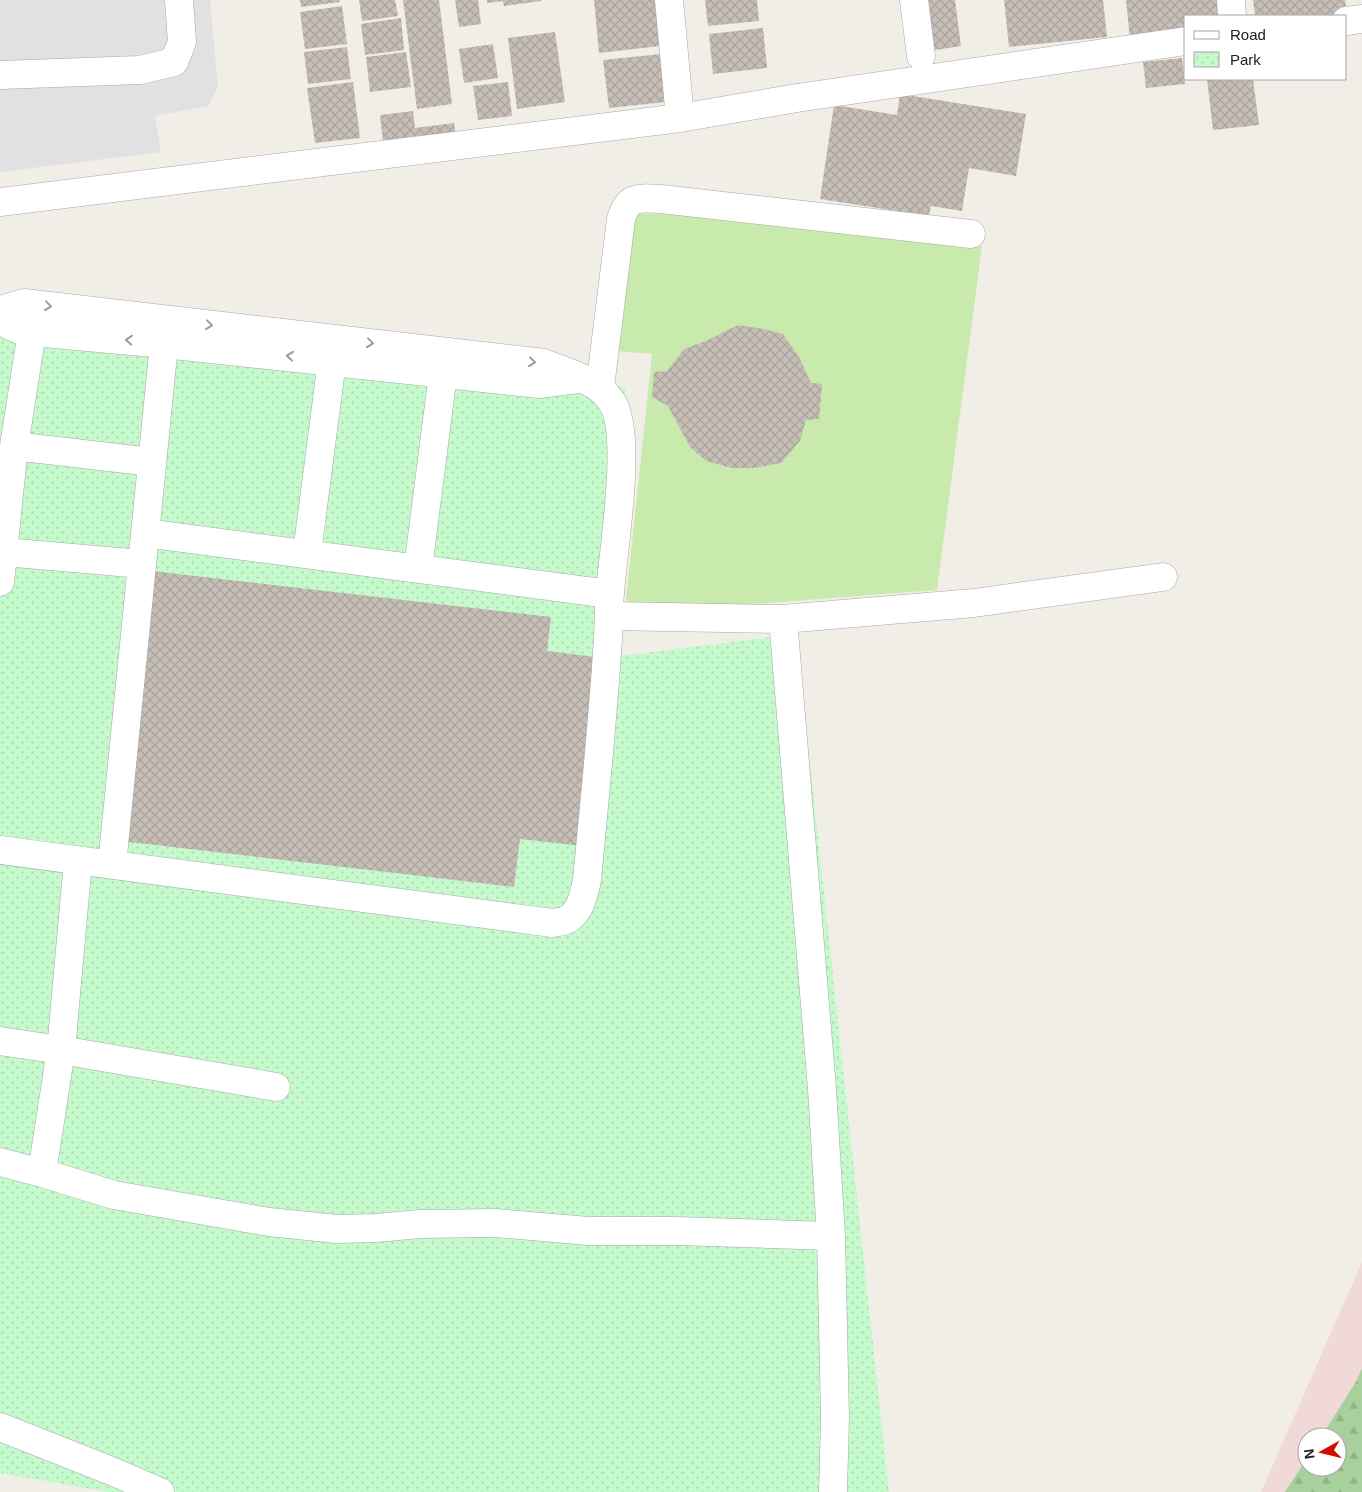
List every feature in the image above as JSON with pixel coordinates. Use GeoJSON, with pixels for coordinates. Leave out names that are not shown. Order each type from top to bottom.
{"type":"FeatureCollection","features":[{"type":"Feature","properties":{"kind":"street"},"geometry":{"type":"LineString","coordinates":[[0,75],[140,70],[174,62],[182,42],[179,0]]}},
{"type":"Feature","properties":{"kind":"street"},"geometry":{"type":"LineString","coordinates":[[669,0],[680,118]]}},
{"type":"Feature","properties":{"kind":"street"},"geometry":{"type":"LineString","coordinates":[[914,0],[921,56]]}},
{"type":"Feature","properties":{"kind":"street"},"geometry":{"type":"LineString","coordinates":[[1231,0],[1232,15]]}},
{"type":"Feature","properties":{"kind":"street"},"geometry":{"type":"LineString","coordinates":[[1347,21],[1362,19]]}},
{"type":"Feature","properties":{"kind":"street"},"geometry":{"type":"LineString","coordinates":[[0,202],[680,118],[797,98],[1184,41]]}},
{"type":"Feature","properties":{"kind":"street"},"geometry":{"type":"LineString","coordinates":[[591,383],[621,219],[624,208],[632,200],[661,199],[971,234]]}},
{"type":"Feature","properties":{"kind":"street"},"geometry":{"type":"LineString","coordinates":[[0,310],[24,303],[544,363],[591,383],[612,402],[619,421],[620,451],[617,526],[587,880],[584,896],[577,911],[567,920],[552,923],[0,850]]}},
{"type":"Feature","properties":{"kind":"street"},"geometry":{"type":"LineString","coordinates":[[0,321],[22,331],[332,361],[539,384],[591,383]]}},
{"type":"Feature","properties":{"kind":"street"},"geometry":{"type":"LineString","coordinates":[[0,582],[14,446],[32,332]]}},
{"type":"Feature","properties":{"kind":"street"},"geometry":{"type":"LineString","coordinates":[[112,865],[164,344]]}},
{"type":"Feature","properties":{"kind":"street"},"geometry":{"type":"LineString","coordinates":[[307,553],[332,361]]}},
{"type":"Feature","properties":{"kind":"street"},"geometry":{"type":"LineString","coordinates":[[418,568],[443,374]]}},
{"type":"Feature","properties":{"kind":"street"},"geometry":{"type":"LineString","coordinates":[[14,446],[152,462]]}},
{"type":"Feature","properties":{"kind":"street"},"geometry":{"type":"LineString","coordinates":[[145,533],[418,568],[609,605],[783,619],[974,603],[1163,576]]}},
{"type":"Feature","properties":{"kind":"street"},"geometry":{"type":"LineString","coordinates":[[4,552],[142,564]]}},
{"type":"Feature","properties":{"kind":"street"},"geometry":{"type":"LineString","coordinates":[[783,619],[822,1089],[831,1236],[835,1418],[833,1492]]}},
{"type":"Feature","properties":{"kind":"street"},"geometry":{"type":"LineString","coordinates":[[42,1173],[61,1050],[78,861]]}},
{"type":"Feature","properties":{"kind":"street"},"geometry":{"type":"LineString","coordinates":[[0,1041],[276,1087]]}},
{"type":"Feature","properties":{"kind":"street"},"geometry":{"type":"LineString","coordinates":[[0,1162],[122,1197],[269,1222],[337,1229],[420,1224],[496,1223],[588,1230],[831,1236]]}},
{"type":"Feature","properties":{"kind":"street"},"geometry":{"type":"LineString","coordinates":[[0,1427],[160,1492]]}},
{"type":"Feature","properties":{"kind":"shaded area"},"geometry":{"type":"Polygon","coordinates":[[[0,0],[210,0],[218,87],[208,106],[155,116],[161,152],[0,172],[0,0]]]}},
{"type":"Feature","properties":{"kind":"shaded area"},"geometry":{"type":"Polygon","coordinates":[[[1362,1262],[1362,1492],[1261,1492],[1362,1262]]]}},
{"type":"Feature","properties":{"kind":"green space"},"geometry":{"type":"Polygon","coordinates":[[[633,213],[795,219],[982,246],[937,590],[639,613],[626,600],[652,354],[617,351],[633,213]]]}},
{"type":"Feature","properties":{"kind":"green space"},"geometry":{"type":"Polygon","coordinates":[[[0,300],[626,387],[604,658],[796,634],[889,1492],[109,1492],[0,1473],[0,300]]]}},
{"type":"Feature","properties":{"kind":"green space"},"geometry":{"type":"Polygon","coordinates":[[[1362,1368],[1362,1492],[1285,1492],[1297,1473],[1297,1477],[1347,1477],[1347,1427],[1327,1427],[1357,1380],[1362,1368]]]}},
{"type":"Feature","properties":{"kind":"building"},"geometry":{"type":"Polygon","coordinates":[[[300,0],[339,0],[340,2],[301,7],[300,0]]]}},
{"type":"Feature","properties":{"kind":"building"},"geometry":{"type":"Polygon","coordinates":[[[359,0],[395,0],[398,16],[362,21],[359,0]]]}},
{"type":"Feature","properties":{"kind":"building"},"geometry":{"type":"Polygon","coordinates":[[[403,0],[439,0],[452,104],[417,109],[403,0]]]}},
{"type":"Feature","properties":{"kind":"building"},"geometry":{"type":"Polygon","coordinates":[[[455,0],[478,0],[481,24],[459,27],[455,0]]]}},
{"type":"Feature","properties":{"kind":"building"},"geometry":{"type":"Polygon","coordinates":[[[487,0],[541,1],[504,6],[503,1],[487,3],[487,0]]]}},
{"type":"Feature","properties":{"kind":"building"},"geometry":{"type":"Polygon","coordinates":[[[594,0],[655,0],[660,46],[599,53],[594,0]]]}},
{"type":"Feature","properties":{"kind":"building"},"geometry":{"type":"Polygon","coordinates":[[[705,0],[757,0],[759,21],[708,26],[705,0]]]}},
{"type":"Feature","properties":{"kind":"building"},"geometry":{"type":"Polygon","coordinates":[[[922,0],[955,0],[961,46],[929,51],[922,0]]]}},
{"type":"Feature","properties":{"kind":"building"},"geometry":{"type":"Polygon","coordinates":[[[1004,0],[1103,0],[1107,37],[1009,47],[1004,0]]]}},
{"type":"Feature","properties":{"kind":"building"},"geometry":{"type":"Polygon","coordinates":[[[1126,0],[1217,0],[1218,15],[1184,15],[1184,33],[1130,39],[1126,0]]]}},
{"type":"Feature","properties":{"kind":"building"},"geometry":{"type":"Polygon","coordinates":[[[1253,0],[1345,0],[1347,15],[1255,15],[1253,0]]]}},
{"type":"Feature","properties":{"kind":"building"},"geometry":{"type":"Polygon","coordinates":[[[342,6],[347,44],[305,49],[300,12],[342,6]]]}},
{"type":"Feature","properties":{"kind":"building"},"geometry":{"type":"Polygon","coordinates":[[[401,18],[404,50],[365,55],[361,24],[401,18]]]}},
{"type":"Feature","properties":{"kind":"building"},"geometry":{"type":"Polygon","coordinates":[[[763,28],[767,68],[713,74],[709,34],[763,28]]]}},
{"type":"Feature","properties":{"kind":"building"},"geometry":{"type":"Polygon","coordinates":[[[555,32],[565,102],[517,109],[508,38],[555,32]]]}},
{"type":"Feature","properties":{"kind":"building"},"geometry":{"type":"Polygon","coordinates":[[[493,44],[498,78],[464,83],[459,49],[493,44]]]}},
{"type":"Feature","properties":{"kind":"building"},"geometry":{"type":"Polygon","coordinates":[[[347,47],[351,79],[308,84],[304,52],[347,47]]]}},
{"type":"Feature","properties":{"kind":"building"},"geometry":{"type":"Polygon","coordinates":[[[406,52],[411,87],[370,92],[366,57],[406,52]]]}},
{"type":"Feature","properties":{"kind":"building"},"geometry":{"type":"Polygon","coordinates":[[[661,54],[666,102],[609,108],[603,60],[661,54]]]}},
{"type":"Feature","properties":{"kind":"building"},"geometry":{"type":"Polygon","coordinates":[[[1182,58],[1185,84],[1146,88],[1143,62],[1182,58]]]}},
{"type":"Feature","properties":{"kind":"building"},"geometry":{"type":"Polygon","coordinates":[[[1207,80],[1253,80],[1259,125],[1213,130],[1207,80]]]}},
{"type":"Feature","properties":{"kind":"building"},"geometry":{"type":"Polygon","coordinates":[[[353,82],[360,138],[315,143],[307,88],[353,82]]]}},
{"type":"Feature","properties":{"kind":"building"},"geometry":{"type":"Polygon","coordinates":[[[508,82],[512,116],[478,120],[473,86],[508,82]]]}},
{"type":"Feature","properties":{"kind":"building"},"geometry":{"type":"Polygon","coordinates":[[[900,94],[1026,114],[1016,176],[969,168],[962,211],[931,206],[929,216],[820,199],[834,105],[897,115],[900,94]]]}},
{"type":"Feature","properties":{"kind":"building"},"geometry":{"type":"Polygon","coordinates":[[[413,111],[415,128],[454,123],[457,140],[384,150],[380,115],[413,111]]]}},
{"type":"Feature","properties":{"kind":"building"},"geometry":{"type":"Polygon","coordinates":[[[738,325],[783,334],[799,357],[811,383],[822,384],[819,419],[806,420],[800,441],[781,463],[754,468],[732,468],[706,461],[690,447],[668,406],[652,397],[654,372],[667,371],[684,349],[708,340],[738,325]]]}},
{"type":"Feature","properties":{"kind":"building"},"geometry":{"type":"Polygon","coordinates":[[[152,571],[551,617],[547,651],[604,658],[582,846],[520,839],[514,887],[121,841],[152,571]]]}}]}
